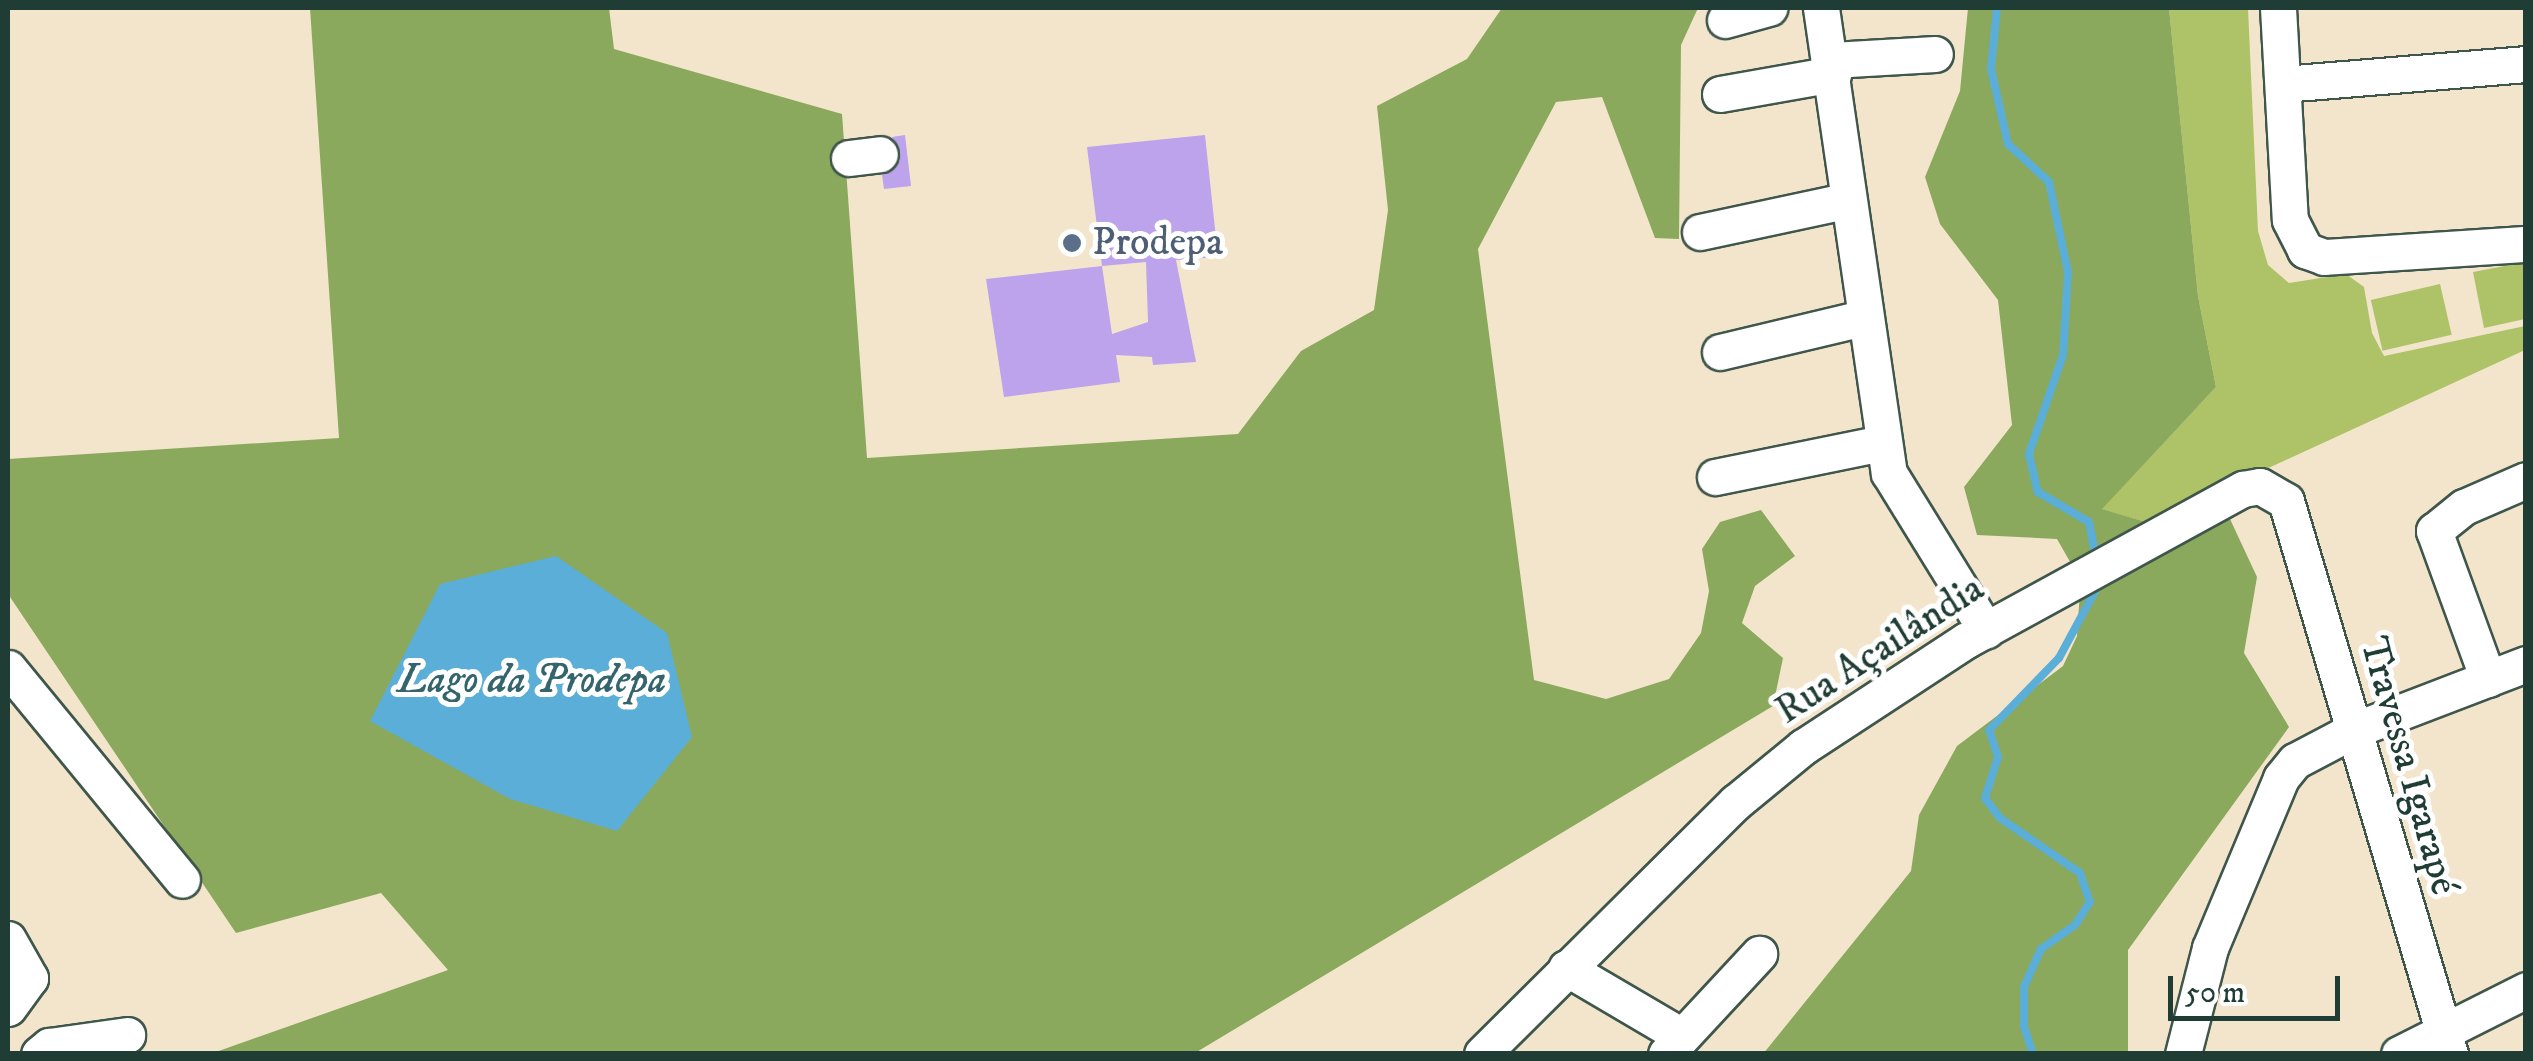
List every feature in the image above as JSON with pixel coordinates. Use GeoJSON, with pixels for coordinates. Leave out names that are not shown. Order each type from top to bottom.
{"type":"FeatureCollection","features":[{"type":"Feature","properties":{"kind":"street"},"geometry":{"type":"LineString","coordinates":[[1725,20],[1769,8]]}},
{"type":"Feature","properties":{"kind":"street"},"geometry":{"type":"LineString","coordinates":[[1821,8],[1832,67],[1844,201],[1889,473],[1986,630]]}},
{"type":"Feature","properties":{"kind":"street"},"geometry":{"type":"LineString","coordinates":[[2278,8],[2290,220],[2305,250],[2324,257],[2526,244]]}},
{"type":"Feature","properties":{"kind":"street"},"geometry":{"type":"LineString","coordinates":[[1720,94],[1832,67],[1935,54]]}},
{"type":"Feature","properties":{"kind":"street"},"geometry":{"type":"LineString","coordinates":[[2282,84],[2526,64]]}},
{"type":"Feature","properties":{"kind":"street"},"geometry":{"type":"LineString","coordinates":[[1700,232],[1844,201]]}},
{"type":"Feature","properties":{"kind":"street"},"geometry":{"type":"LineString","coordinates":[[1720,352],[1863,318]]}},
{"type":"Feature","properties":{"kind":"street"},"geometry":{"type":"LineString","coordinates":[[1715,477],[1882,443]]}},
{"type":"Feature","properties":{"kind":"street"},"geometry":{"type":"LineString","coordinates":[[2488,679],[2434,531],[2464,507],[2526,480]]}},
{"type":"Feature","properties":{"kind":"street","name":"Rua Açailândia"},"geometry":{"type":"LineString","coordinates":[[1482,1054],[1736,802],[1803,746],[1986,630],[2243,489],[2272,488],[2286,501]]}},
{"type":"Feature","properties":{"kind":"street","name":"Travessa Igarapé"},"geometry":{"type":"LineString","coordinates":[[2286,501],[2445,1042]]}},
{"type":"Feature","properties":{"kind":"street"},"geometry":{"type":"LineString","coordinates":[[2183,1054],[2210,948],[2281,778],[2308,751],[2526,664]]}},
{"type":"Feature","properties":{"kind":"street"},"geometry":{"type":"LineString","coordinates":[[8,668],[182,880]]}},
{"type":"Feature","properties":{"kind":"street"},"geometry":{"type":"LineString","coordinates":[[8,939],[30,978],[8,1008]]}},
{"type":"Feature","properties":{"kind":"street"},"geometry":{"type":"LineString","coordinates":[[1566,968],[1673,1044],[1759,954]]}},
{"type":"Feature","properties":{"kind":"street"},"geometry":{"type":"LineString","coordinates":[[2398,1054],[2445,1042],[2526,990]]}},
{"type":"Feature","properties":{"kind":"street"},"geometry":{"type":"LineString","coordinates":[[39,1054],[49,1046],[127,1035]]}},
{"type":"Feature","properties":{"kind":"green space"},"geometry":{"type":"Polygon","coordinates":[[[310,8],[609,8],[614,49],[842,114],[867,458],[1238,434],[1301,351],[1374,310],[1388,210],[1377,106],[1467,59],[1502,8],[1698,8],[1681,45],[1679,239],[1655,238],[1602,97],[1556,102],[1478,249],[1534,680],[1606,699],[1669,679],[1701,633],[1709,591],[1702,549],[1720,522],[1761,510],[1795,556],[1755,586],[1742,623],[1783,658],[1773,706],[1195,1053],[213,1053],[448,970],[381,893],[236,933],[8,594],[8,459],[339,438],[310,8]]]}},
{"type":"Feature","properties":{"kind":"green space"},"geometry":{"type":"Polygon","coordinates":[[[1968,8],[2169,8],[2198,296],[2216,387],[2102,509],[2149,523],[2073,567],[2057,539],[1977,535],[1964,487],[2012,425],[1998,300],[1940,224],[1925,177],[1960,91],[1968,8]]]}},
{"type":"Feature","properties":{"kind":"green space"},"geometry":{"type":"Polygon","coordinates":[[[2169,8],[2248,8],[2258,231],[2268,265],[2289,283],[2346,274],[2364,287],[2372,333],[2384,356],[2525,326],[2525,350],[2149,523],[2101,509],[2216,387],[2198,296],[2169,8]]]}},
{"type":"Feature","properties":{"kind":"green space"},"geometry":{"type":"Polygon","coordinates":[[[2525,262],[2525,319],[2484,328],[2473,272],[2525,262]]]}},
{"type":"Feature","properties":{"kind":"green space"},"geometry":{"type":"Polygon","coordinates":[[[2440,284],[2452,335],[2383,351],[2371,300],[2440,284]]]}},
{"type":"Feature","properties":{"kind":"green space"},"geometry":{"type":"Polygon","coordinates":[[[2230,519],[2257,577],[2244,653],[2289,727],[2128,950],[2128,1053],[1763,1054],[1911,871],[1919,815],[1957,746],[2063,666],[2077,636],[2080,591],[2230,519]]]}},
{"type":"Feature","properties":{"kind":"water","name":"Lago da Prodepa"},"geometry":{"type":"Polygon","coordinates":[[[556,556],[667,633],[692,737],[617,831],[510,799],[370,721],[440,584],[556,556]]]}},
{"type":"Feature","properties":{"kind":"building"},"geometry":{"type":"Polygon","coordinates":[[[905,135],[911,186],[884,189],[882,175],[900,161],[892,137],[905,135]]]}},
{"type":"Feature","properties":{"kind":"building"},"geometry":{"type":"Polygon","coordinates":[[[1205,135],[1218,257],[1176,260],[1196,362],[1153,365],[1152,357],[1116,355],[1120,382],[1004,397],[986,279],[1102,266],[1087,147],[1205,135]],[[1146,262],[1102,266],[1112,334],[1148,322],[1146,262]]]}},
{"type":"Feature","properties":{"kind":"waterway"},"geometry":{"type":"LineString","coordinates":[[1997,8],[1991,69],[2008,144],[2049,182],[2068,272],[2063,355],[2029,454],[2038,492],[2089,522],[2096,558]]}},
{"type":"Feature","properties":{"kind":"waterway"},"geometry":{"type":"LineString","coordinates":[[2033,1054],[2024,1027],[2024,987],[2041,949],[2075,925],[2090,902],[2080,873],[2000,818],[1985,798],[1998,757],[1989,730],[2059,658],[2100,582]]}},
{"type":"Feature","properties":{"kind":"place","name":"Prodepa"},"geometry":{"type":"Point","coordinates":[1072,243]}}]}
